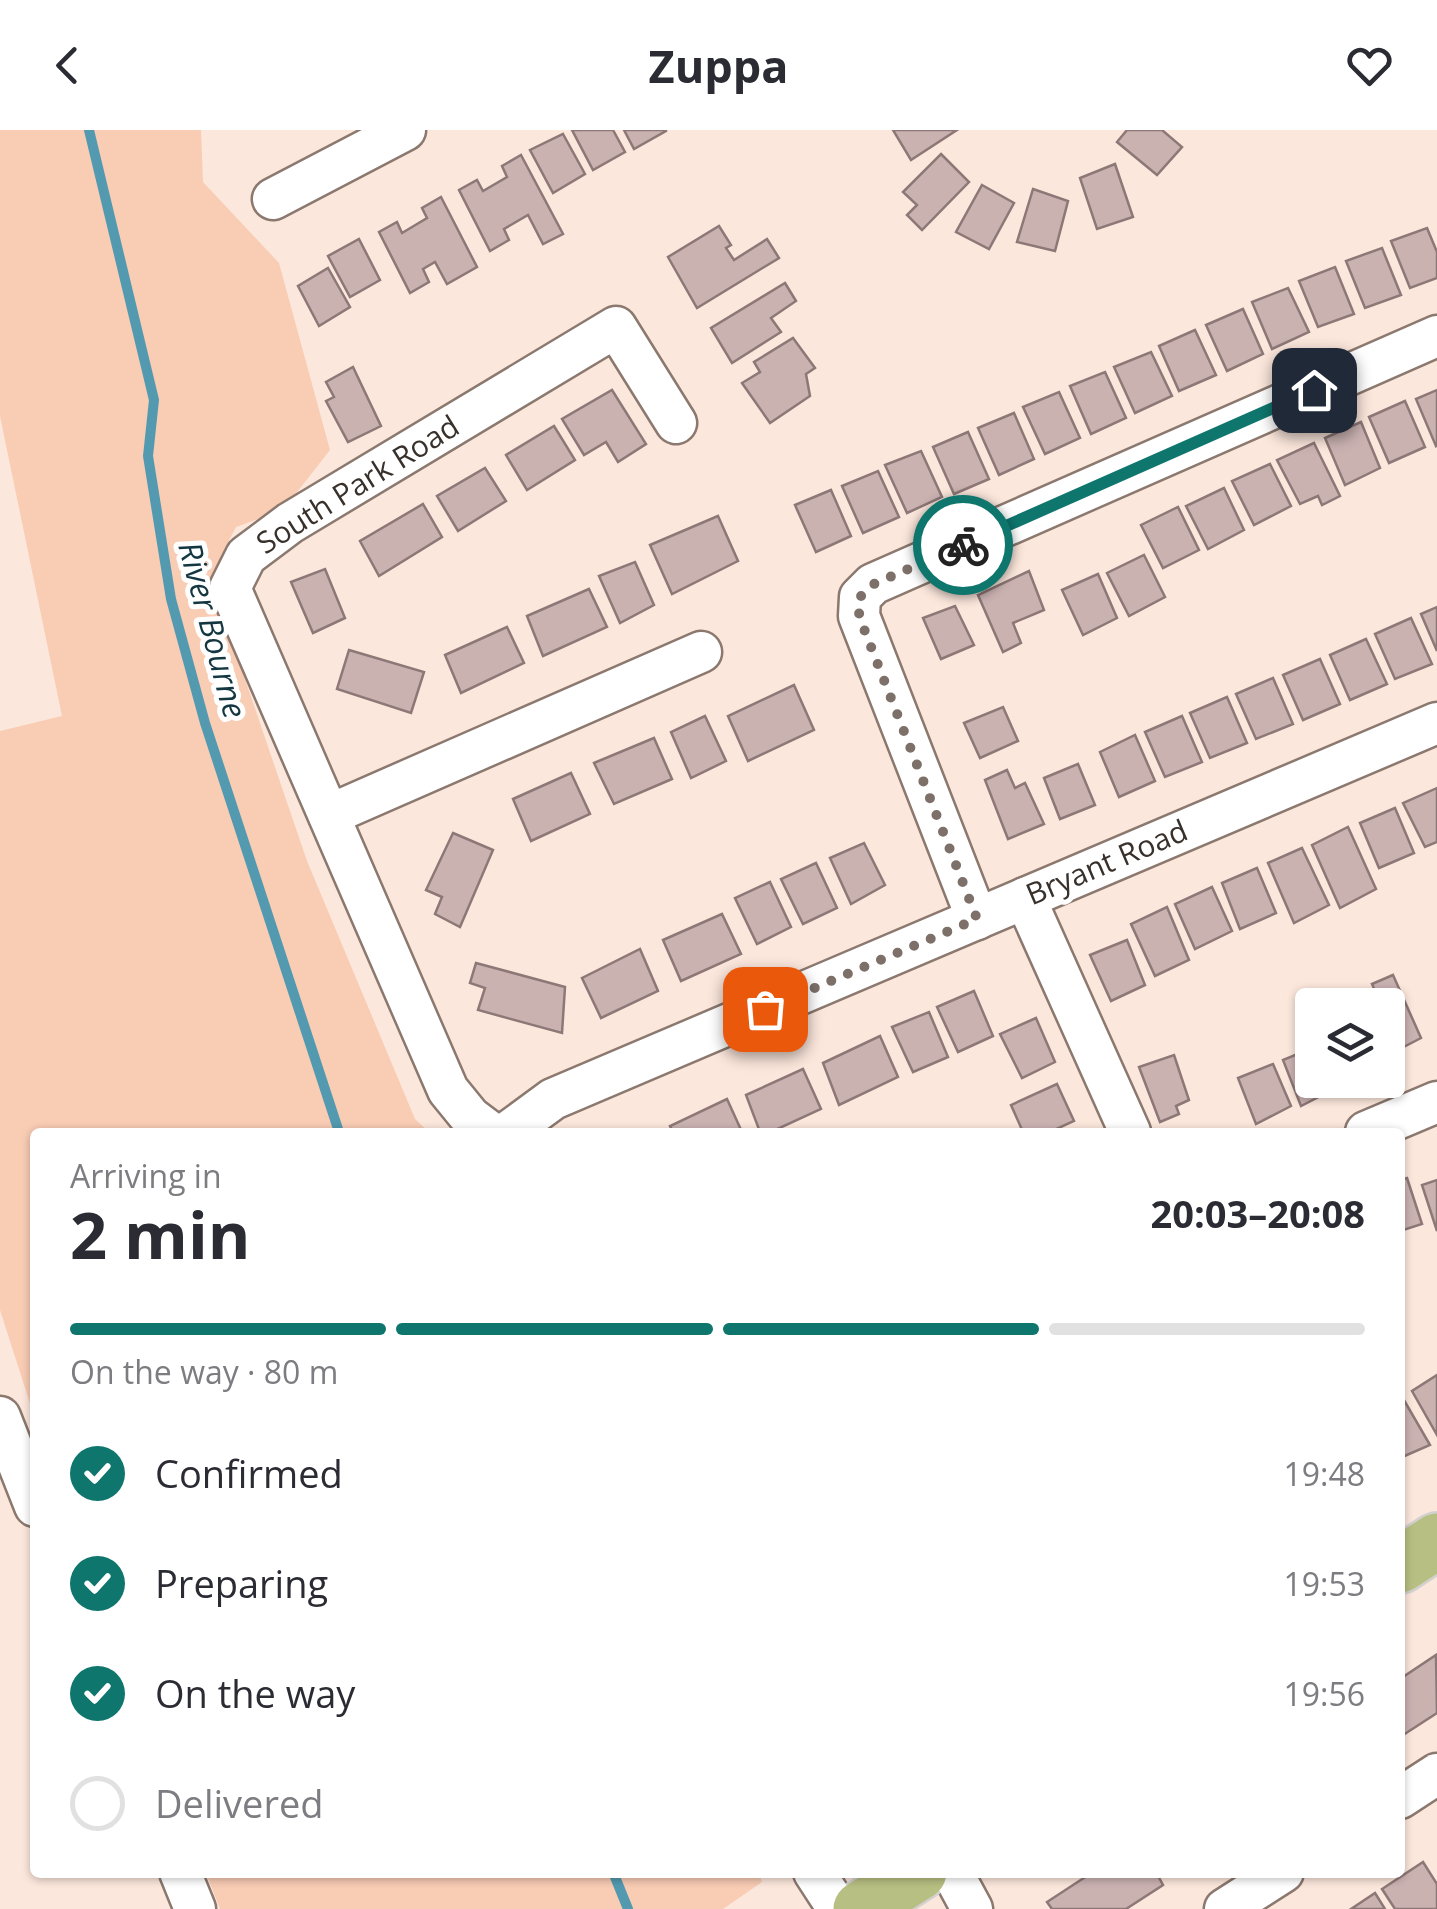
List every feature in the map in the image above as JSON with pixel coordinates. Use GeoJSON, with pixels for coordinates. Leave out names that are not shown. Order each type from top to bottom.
{"type":"FeatureCollection","features":[{"type":"Feature","properties":{"kind":"main road"},"geometry":{"type":"LineString","coordinates":[[1405,1562],[1437,1541]]}},
{"type":"Feature","properties":{"kind":"main road"},"geometry":{"type":"LineString","coordinates":[[861,1909],[910,1878]]}},
{"type":"Feature","properties":{"kind":"street"},"geometry":{"type":"LineString","coordinates":[[273,199],[405,130]]}},
{"type":"Feature","properties":{"kind":"street","name":"South Park Road"},"geometry":{"type":"LineString","coordinates":[[485,1128],[448,1090],[230,588],[246,556],[290,524],[616,327],[676,423]]}},
{"type":"Feature","properties":{"kind":"street"},"geometry":{"type":"LineString","coordinates":[[977,919],[859,616],[860,597],[874,584],[1437,336]]}},
{"type":"Feature","properties":{"kind":"street"},"geometry":{"type":"LineString","coordinates":[[328,814],[701,652]]}},
{"type":"Feature","properties":{"kind":"street","name":"Bryant Road"},"geometry":{"type":"LineString","coordinates":[[512,1128],[553,1100],[1437,723]]}},
{"type":"Feature","properties":{"kind":"street"},"geometry":{"type":"LineString","coordinates":[[1025,898],[1128,1128]]}},
{"type":"Feature","properties":{"kind":"street"},"geometry":{"type":"LineString","coordinates":[[1375,1128],[1437,1102]]}},
{"type":"Feature","properties":{"kind":"street"},"geometry":{"type":"LineString","coordinates":[[0,1417],[30,1493]]}},
{"type":"Feature","properties":{"kind":"street"},"geometry":{"type":"LineString","coordinates":[[1405,1795],[1437,1774]]}},
{"type":"Feature","properties":{"kind":"street"},"geometry":{"type":"LineString","coordinates":[[182,1878],[195,1909]]}},
{"type":"Feature","properties":{"kind":"street"},"geometry":{"type":"LineString","coordinates":[[818,1878],[838,1909]]}},
{"type":"Feature","properties":{"kind":"street"},"geometry":{"type":"LineString","coordinates":[[955,1878],[972,1909]]}},
{"type":"Feature","properties":{"kind":"street"},"geometry":{"type":"LineString","coordinates":[[1226,1909],[1274,1878]]}},
{"type":"Feature","properties":{"kind":"shaded area"},"geometry":{"type":"Polygon","coordinates":[[[0,130],[201,130],[203,182],[279,263],[330,450],[283,510],[236,527],[224,550],[218,600],[307,861],[415,1119],[425,1128],[30,1128],[30,1403],[0,1310],[0,731],[62,716],[0,416],[0,130]]]}},
{"type":"Feature","properties":{"kind":"shaded area"},"geometry":{"type":"Polygon","coordinates":[[[208,1878],[761,1878],[762,1882],[723,1909],[220,1909],[208,1878]]]}},
{"type":"Feature","properties":{"kind":"building"},"geometry":{"type":"Polygon","coordinates":[[[572,130],[613,130],[625,152],[593,170],[572,130]]]}},
{"type":"Feature","properties":{"kind":"building"},"geometry":{"type":"Polygon","coordinates":[[[624,130],[666,130],[666,131],[634,149],[624,130]]]}},
{"type":"Feature","properties":{"kind":"building"},"geometry":{"type":"Polygon","coordinates":[[[893,130],[957,130],[911,160],[893,130]]]}},
{"type":"Feature","properties":{"kind":"building"},"geometry":{"type":"Polygon","coordinates":[[[1127,130],[1162,130],[1182,147],[1157,175],[1117,142],[1127,130]]]}},
{"type":"Feature","properties":{"kind":"building"},"geometry":{"type":"Polygon","coordinates":[[[563,134],[585,174],[553,193],[530,150],[563,134]]]}},
{"type":"Feature","properties":{"kind":"building"},"geometry":{"type":"Polygon","coordinates":[[[941,154],[969,182],[922,230],[907,215],[917,205],[903,192],[941,154]]]}},
{"type":"Feature","properties":{"kind":"building"},"geometry":{"type":"Polygon","coordinates":[[[521,155],[563,234],[543,244],[528,215],[504,229],[509,240],[490,251],[459,190],[477,180],[483,191],[507,177],[502,166],[521,155]]]}},
{"type":"Feature","properties":{"kind":"building"},"geometry":{"type":"Polygon","coordinates":[[[1115,164],[1133,217],[1097,229],[1080,178],[1115,164]]]}},
{"type":"Feature","properties":{"kind":"building"},"geometry":{"type":"Polygon","coordinates":[[[982,185],[1014,203],[989,249],[956,232],[982,185]]]}},
{"type":"Feature","properties":{"kind":"building"},"geometry":{"type":"Polygon","coordinates":[[[1033,189],[1068,201],[1055,251],[1017,242],[1033,189]]]}},
{"type":"Feature","properties":{"kind":"building"},"geometry":{"type":"Polygon","coordinates":[[[441,197],[477,267],[447,284],[435,262],[423,269],[429,282],[410,293],[379,232],[397,222],[402,233],[427,218],[422,208],[441,197]]]}},
{"type":"Feature","properties":{"kind":"building"},"geometry":{"type":"Polygon","coordinates":[[[719,226],[731,245],[726,248],[734,260],[767,239],[779,258],[697,308],[668,257],[719,226]]]}},
{"type":"Feature","properties":{"kind":"building"},"geometry":{"type":"Polygon","coordinates":[[[1427,228],[1437,252],[1437,278],[1410,288],[1391,241],[1427,228]]]}},
{"type":"Feature","properties":{"kind":"building"},"geometry":{"type":"Polygon","coordinates":[[[359,239],[380,280],[350,297],[328,256],[359,239]]]}},
{"type":"Feature","properties":{"kind":"building"},"geometry":{"type":"Polygon","coordinates":[[[1382,248],[1401,295],[1365,308],[1346,261],[1382,248]]]}},
{"type":"Feature","properties":{"kind":"building"},"geometry":{"type":"Polygon","coordinates":[[[1335,267],[1354,314],[1318,327],[1299,281],[1335,267]]]}},
{"type":"Feature","properties":{"kind":"building"},"geometry":{"type":"Polygon","coordinates":[[[328,268],[350,307],[319,326],[298,286],[328,268]]]}},
{"type":"Feature","properties":{"kind":"building"},"geometry":{"type":"Polygon","coordinates":[[[785,283],[796,301],[771,318],[781,332],[732,363],[711,328],[785,283]]]}},
{"type":"Feature","properties":{"kind":"building"},"geometry":{"type":"Polygon","coordinates":[[[1288,288],[1309,332],[1272,349],[1252,302],[1288,288]]]}},
{"type":"Feature","properties":{"kind":"building"},"geometry":{"type":"Polygon","coordinates":[[[1243,309],[1263,354],[1227,371],[1206,325],[1243,309]]]}},
{"type":"Feature","properties":{"kind":"building"},"geometry":{"type":"Polygon","coordinates":[[[1195,330],[1216,375],[1179,391],[1159,346],[1195,330]]]}},
{"type":"Feature","properties":{"kind":"building"},"geometry":{"type":"Polygon","coordinates":[[[793,338],[815,368],[806,374],[810,396],[770,423],[742,383],[760,372],[754,362],[793,338]]]}},
{"type":"Feature","properties":{"kind":"building"},"geometry":{"type":"Polygon","coordinates":[[[1151,352],[1172,396],[1135,413],[1114,367],[1151,352]]]}},
{"type":"Feature","properties":{"kind":"building"},"geometry":{"type":"Polygon","coordinates":[[[353,367],[381,426],[348,442],[326,401],[334,397],[326,382],[353,367]]]}},
{"type":"Feature","properties":{"kind":"building"},"geometry":{"type":"Polygon","coordinates":[[[1105,372],[1126,418],[1091,434],[1070,386],[1105,372]]]}},
{"type":"Feature","properties":{"kind":"building"},"geometry":{"type":"Polygon","coordinates":[[[612,390],[646,444],[618,462],[606,442],[584,455],[562,419],[612,390]]]}},
{"type":"Feature","properties":{"kind":"building"},"geometry":{"type":"Polygon","coordinates":[[[1437,390],[1437,445],[1436,446],[1416,399],[1437,390]]]}},
{"type":"Feature","properties":{"kind":"building"},"geometry":{"type":"Polygon","coordinates":[[[1059,392],[1080,438],[1045,454],[1023,407],[1059,392]]]}},
{"type":"Feature","properties":{"kind":"building"},"geometry":{"type":"Polygon","coordinates":[[[1405,401],[1425,447],[1389,463],[1369,417],[1405,401]]]}},
{"type":"Feature","properties":{"kind":"building"},"geometry":{"type":"Polygon","coordinates":[[[1014,413],[1034,459],[999,475],[978,428],[1014,413]]]}},
{"type":"Feature","properties":{"kind":"building"},"geometry":{"type":"Polygon","coordinates":[[[1361,422],[1380,468],[1345,485],[1325,438],[1361,422]]]}},
{"type":"Feature","properties":{"kind":"building"},"geometry":{"type":"Polygon","coordinates":[[[554,426],[575,460],[527,490],[506,455],[554,426]]]}},
{"type":"Feature","properties":{"kind":"building"},"geometry":{"type":"Polygon","coordinates":[[[968,432],[989,479],[954,494],[933,447],[968,432]]]}},
{"type":"Feature","properties":{"kind":"building"},"geometry":{"type":"Polygon","coordinates":[[[1314,443],[1340,496],[1322,505],[1318,496],[1300,504],[1277,460],[1314,443]]]}},
{"type":"Feature","properties":{"kind":"building"},"geometry":{"type":"Polygon","coordinates":[[[921,451],[942,497],[907,513],[885,465],[921,451]]]}},
{"type":"Feature","properties":{"kind":"building"},"geometry":{"type":"Polygon","coordinates":[[[1270,464],[1291,506],[1254,525],[1232,481],[1270,464]]]}},
{"type":"Feature","properties":{"kind":"building"},"geometry":{"type":"Polygon","coordinates":[[[485,468],[506,501],[458,531],[437,496],[485,468]]]}},
{"type":"Feature","properties":{"kind":"building"},"geometry":{"type":"Polygon","coordinates":[[[878,471],[899,517],[863,533],[842,486],[878,471]]]}},
{"type":"Feature","properties":{"kind":"building"},"geometry":{"type":"Polygon","coordinates":[[[1224,488],[1244,530],[1208,549],[1186,506],[1224,488]]]}},
{"type":"Feature","properties":{"kind":"building"},"geometry":{"type":"Polygon","coordinates":[[[831,490],[851,536],[816,552],[795,505],[831,490]]]}},
{"type":"Feature","properties":{"kind":"building"},"geometry":{"type":"Polygon","coordinates":[[[423,504],[442,537],[379,576],[360,541],[423,504]]]}},
{"type":"Feature","properties":{"kind":"building"},"geometry":{"type":"Polygon","coordinates":[[[1178,507],[1199,550],[1163,568],[1141,525],[1178,507]]]}},
{"type":"Feature","properties":{"kind":"building"},"geometry":{"type":"Polygon","coordinates":[[[718,516],[738,561],[672,594],[650,545],[718,516]]]}},
{"type":"Feature","properties":{"kind":"building"},"geometry":{"type":"Polygon","coordinates":[[[1144,555],[1165,597],[1129,616],[1107,573],[1144,555]]]}},
{"type":"Feature","properties":{"kind":"building"},"geometry":{"type":"Polygon","coordinates":[[[635,562],[654,605],[620,623],[599,576],[635,562]]]}},
{"type":"Feature","properties":{"kind":"building"},"geometry":{"type":"Polygon","coordinates":[[[325,569],[345,618],[313,633],[291,582],[325,569]]]}},
{"type":"Feature","properties":{"kind":"building"},"geometry":{"type":"Polygon","coordinates":[[[1029,571],[1044,610],[1013,623],[1021,643],[1003,652],[978,595],[1029,571]]]}},
{"type":"Feature","properties":{"kind":"building"},"geometry":{"type":"Polygon","coordinates":[[[1098,574],[1117,618],[1083,635],[1062,590],[1098,574]]]}},
{"type":"Feature","properties":{"kind":"building"},"geometry":{"type":"Polygon","coordinates":[[[589,589],[607,627],[543,656],[527,616],[589,589]]]}},
{"type":"Feature","properties":{"kind":"building"},"geometry":{"type":"Polygon","coordinates":[[[955,606],[974,645],[941,659],[923,618],[955,606]]]}},
{"type":"Feature","properties":{"kind":"building"},"geometry":{"type":"Polygon","coordinates":[[[1437,607],[1437,651],[1421,614],[1437,607]]]}},
{"type":"Feature","properties":{"kind":"building"},"geometry":{"type":"Polygon","coordinates":[[[1411,618],[1432,664],[1395,679],[1375,634],[1411,618]]]}},
{"type":"Feature","properties":{"kind":"building"},"geometry":{"type":"Polygon","coordinates":[[[507,627],[524,663],[461,693],[445,655],[507,627]]]}},
{"type":"Feature","properties":{"kind":"building"},"geometry":{"type":"Polygon","coordinates":[[[1366,639],[1387,684],[1350,700],[1330,655],[1366,639]]]}},
{"type":"Feature","properties":{"kind":"building"},"geometry":{"type":"Polygon","coordinates":[[[349,650],[424,672],[411,713],[337,689],[349,650]]]}},
{"type":"Feature","properties":{"kind":"building"},"geometry":{"type":"Polygon","coordinates":[[[1320,659],[1340,704],[1303,720],[1283,675],[1320,659]]]}},
{"type":"Feature","properties":{"kind":"building"},"geometry":{"type":"Polygon","coordinates":[[[1273,678],[1293,724],[1256,739],[1236,694],[1273,678]]]}},
{"type":"Feature","properties":{"kind":"building"},"geometry":{"type":"Polygon","coordinates":[[[794,685],[814,730],[748,761],[728,716],[794,685]]]}},
{"type":"Feature","properties":{"kind":"building"},"geometry":{"type":"Polygon","coordinates":[[[1227,697],[1247,743],[1210,758],[1190,713],[1227,697]]]}},
{"type":"Feature","properties":{"kind":"building"},"geometry":{"type":"Polygon","coordinates":[[[1003,707],[1018,741],[980,758],[964,723],[1003,707]]]}},
{"type":"Feature","properties":{"kind":"building"},"geometry":{"type":"Polygon","coordinates":[[[705,716],[726,761],[691,778],[671,732],[705,716]]]}},
{"type":"Feature","properties":{"kind":"building"},"geometry":{"type":"Polygon","coordinates":[[[1182,716],[1202,762],[1165,777],[1145,732],[1182,716]]]}},
{"type":"Feature","properties":{"kind":"building"},"geometry":{"type":"Polygon","coordinates":[[[1135,735],[1155,781],[1119,797],[1100,752],[1135,735]]]}},
{"type":"Feature","properties":{"kind":"building"},"geometry":{"type":"Polygon","coordinates":[[[654,738],[672,779],[614,804],[594,763],[654,738]]]}},
{"type":"Feature","properties":{"kind":"building"},"geometry":{"type":"Polygon","coordinates":[[[1078,764],[1095,805],[1060,819],[1044,778],[1078,764]]]}},
{"type":"Feature","properties":{"kind":"building"},"geometry":{"type":"Polygon","coordinates":[[[1007,770],[1015,788],[1025,783],[1044,824],[1008,839],[985,780],[1007,770]]]}},
{"type":"Feature","properties":{"kind":"building"},"geometry":{"type":"Polygon","coordinates":[[[571,773],[590,814],[531,841],[513,799],[571,773]]]}},
{"type":"Feature","properties":{"kind":"building"},"geometry":{"type":"Polygon","coordinates":[[[1437,788],[1437,842],[1425,847],[1403,803],[1437,788]]]}},
{"type":"Feature","properties":{"kind":"building"},"geometry":{"type":"Polygon","coordinates":[[[1395,808],[1414,853],[1379,868],[1360,823],[1395,808]]]}},
{"type":"Feature","properties":{"kind":"building"},"geometry":{"type":"Polygon","coordinates":[[[1348,827],[1376,889],[1340,908],[1312,845],[1348,827]]]}},
{"type":"Feature","properties":{"kind":"building"},"geometry":{"type":"Polygon","coordinates":[[[453,833],[493,850],[460,927],[435,914],[442,897],[426,890],[453,833]]]}},
{"type":"Feature","properties":{"kind":"building"},"geometry":{"type":"Polygon","coordinates":[[[864,843],[885,885],[851,904],[830,858],[864,843]]]}},
{"type":"Feature","properties":{"kind":"building"},"geometry":{"type":"Polygon","coordinates":[[[1302,848],[1329,905],[1294,923],[1268,863],[1302,848]]]}},
{"type":"Feature","properties":{"kind":"building"},"geometry":{"type":"Polygon","coordinates":[[[816,863],[837,908],[803,924],[781,879],[816,863]]]}},
{"type":"Feature","properties":{"kind":"building"},"geometry":{"type":"Polygon","coordinates":[[[1257,868],[1276,913],[1240,929],[1222,883],[1257,868]]]}},
{"type":"Feature","properties":{"kind":"building"},"geometry":{"type":"Polygon","coordinates":[[[770,882],[791,927],[757,944],[735,898],[770,882]]]}},
{"type":"Feature","properties":{"kind":"building"},"geometry":{"type":"Polygon","coordinates":[[[1212,887],[1232,931],[1195,949],[1175,904],[1212,887]]]}},
{"type":"Feature","properties":{"kind":"building"},"geometry":{"type":"Polygon","coordinates":[[[1167,907],[1189,960],[1155,976],[1131,924],[1167,907]]]}},
{"type":"Feature","properties":{"kind":"building"},"geometry":{"type":"Polygon","coordinates":[[[722,914],[741,954],[681,981],[663,940],[722,914]]]}},
{"type":"Feature","properties":{"kind":"building"},"geometry":{"type":"Polygon","coordinates":[[[1127,940],[1145,985],[1111,1001],[1090,955],[1127,940]]]}},
{"type":"Feature","properties":{"kind":"building"},"geometry":{"type":"Polygon","coordinates":[[[640,949],[658,991],[601,1018],[582,978],[640,949]]]}},
{"type":"Feature","properties":{"kind":"building"},"geometry":{"type":"Polygon","coordinates":[[[476,963],[565,987],[562,1033],[478,1010],[485,988],[470,983],[476,963]]]}},
{"type":"Feature","properties":{"kind":"building"},"geometry":{"type":"Polygon","coordinates":[[[1393,975],[1399,988],[1374,988],[1372,984],[1393,975]]]}},
{"type":"Feature","properties":{"kind":"building"},"geometry":{"type":"Polygon","coordinates":[[[974,991],[993,1036],[958,1052],[937,1007],[974,991]]]}},
{"type":"Feature","properties":{"kind":"building"},"geometry":{"type":"Polygon","coordinates":[[[1405,1002],[1421,1038],[1405,1046],[1405,1002]]]}},
{"type":"Feature","properties":{"kind":"building"},"geometry":{"type":"Polygon","coordinates":[[[929,1012],[948,1057],[913,1072],[892,1027],[929,1012]]]}},
{"type":"Feature","properties":{"kind":"building"},"geometry":{"type":"Polygon","coordinates":[[[1036,1018],[1055,1062],[1022,1078],[1000,1034],[1036,1018]]]}},
{"type":"Feature","properties":{"kind":"building"},"geometry":{"type":"Polygon","coordinates":[[[880,1036],[898,1077],[839,1105],[823,1063],[880,1036]]]}},
{"type":"Feature","properties":{"kind":"building"},"geometry":{"type":"Polygon","coordinates":[[[1174,1055],[1189,1100],[1176,1106],[1179,1114],[1160,1122],[1139,1067],[1174,1055]]]}},
{"type":"Feature","properties":{"kind":"building"},"geometry":{"type":"Polygon","coordinates":[[[1295,1055],[1295,1091],[1283,1060],[1295,1055]]]}},
{"type":"Feature","properties":{"kind":"building"},"geometry":{"type":"Polygon","coordinates":[[[1273,1064],[1291,1106],[1256,1124],[1238,1078],[1273,1064]]]}},
{"type":"Feature","properties":{"kind":"building"},"geometry":{"type":"Polygon","coordinates":[[[803,1069],[821,1109],[780,1128],[758,1128],[746,1095],[803,1069]]]}},
{"type":"Feature","properties":{"kind":"building"},"geometry":{"type":"Polygon","coordinates":[[[1057,1084],[1074,1121],[1059,1128],[1021,1128],[1011,1105],[1057,1084]]]}},
{"type":"Feature","properties":{"kind":"building"},"geometry":{"type":"Polygon","coordinates":[[[1298,1098],[1317,1098],[1301,1106],[1298,1098]]]}},
{"type":"Feature","properties":{"kind":"building"},"geometry":{"type":"Polygon","coordinates":[[[727,1099],[740,1128],[671,1128],[727,1099]]]}},
{"type":"Feature","properties":{"kind":"building"},"geometry":{"type":"Polygon","coordinates":[[[1405,1179],[1422,1224],[1405,1229],[1405,1179]]]}},
{"type":"Feature","properties":{"kind":"building"},"geometry":{"type":"Polygon","coordinates":[[[1437,1180],[1437,1231],[1422,1185],[1437,1180]]]}},
{"type":"Feature","properties":{"kind":"building"},"geometry":{"type":"Polygon","coordinates":[[[1437,1375],[1437,1435],[1412,1391],[1437,1375]]]}},
{"type":"Feature","properties":{"kind":"building"},"geometry":{"type":"Polygon","coordinates":[[[1405,1402],[1430,1445],[1405,1456],[1405,1402]]]}},
{"type":"Feature","properties":{"kind":"building"},"geometry":{"type":"Polygon","coordinates":[[[1436,1655],[1437,1713],[1405,1734],[1405,1676],[1436,1655]]]}},
{"type":"Feature","properties":{"kind":"building"},"geometry":{"type":"Polygon","coordinates":[[[1423,1862],[1437,1884],[1437,1909],[1395,1909],[1382,1889],[1405,1878],[1405,1874],[1423,1862]]]}},
{"type":"Feature","properties":{"kind":"building"},"geometry":{"type":"Polygon","coordinates":[[[1084,1878],[1159,1878],[1163,1885],[1126,1909],[1052,1909],[1047,1902],[1084,1878]]]}},
{"type":"Feature","properties":{"kind":"building"},"geometry":{"type":"Polygon","coordinates":[[[1375,1893],[1385,1909],[1351,1909],[1375,1893]]]}},
{"type":"Feature","properties":{"kind":"waterway","name":"River Bourne"},"geometry":{"type":"LineString","coordinates":[[89,130],[154,400],[148,456],[171,599],[205,723],[338,1128]]}},
{"type":"Feature","properties":{"kind":"waterway","name":"River Bourne"},"geometry":{"type":"LineString","coordinates":[[615,1878],[628,1909]]}},
{"type":"Feature","properties":{"kind":"way so far"},"geometry":{"type":"LineString","coordinates":[[765,1009],[977,919],[859,616],[860,597],[874,584],[963,545]]}},
{"type":"Feature","properties":{"kind":"route"},"geometry":{"type":"LineString","coordinates":[[963,545],[1314,390]]}}]}
